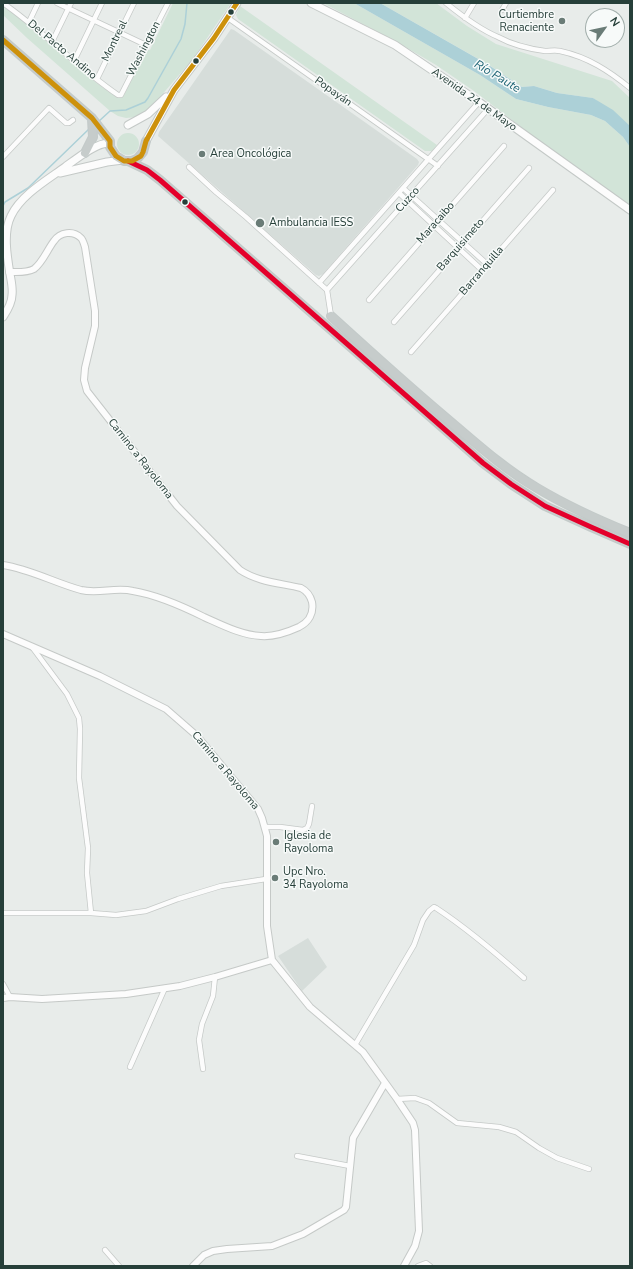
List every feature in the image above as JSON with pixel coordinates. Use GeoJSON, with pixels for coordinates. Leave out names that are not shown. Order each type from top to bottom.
{"type":"FeatureCollection","features":[{"type":"Feature","properties":{"kind":"highway"},"geometry":{"type":"LineString","coordinates":[[3,40],[92,118],[110,142],[112,152],[116,156],[147,170],[160,180],[488,467],[510,484],[545,506],[630,544]]}},
{"type":"Feature","properties":{"kind":"highway"},"geometry":{"type":"LineString","coordinates":[[85,153],[93,137],[92,118]]}},
{"type":"Feature","properties":{"kind":"highway"},"geometry":{"type":"LineString","coordinates":[[126,161],[137,159],[145,148],[146,141]]}},
{"type":"Feature","properties":{"kind":"highway"},"geometry":{"type":"LineString","coordinates":[[331,316],[420,396],[485,451],[512,471],[537,488],[583,513],[630,533]]}},
{"type":"Feature","properties":{"kind":"main road"},"geometry":{"type":"LineString","coordinates":[[146,141],[174,90],[228,18],[237,3]]}},
{"type":"Feature","properties":{"kind":"main road","name":"Avenida 24 de Mayo"},"geometry":{"type":"LineString","coordinates":[[311,3],[395,45],[479,102],[630,210]]}},
{"type":"Feature","properties":{"kind":"main road"},"geometry":{"type":"LineString","coordinates":[[128,125],[148,114],[174,90]]}},
{"type":"Feature","properties":{"kind":"main road"},"geometry":{"type":"LineString","coordinates":[[3,317],[12,295],[7,249],[8,226],[11,216],[20,204],[38,186],[101,143],[110,142]]}},
{"type":"Feature","properties":{"kind":"main road"},"geometry":{"type":"LineString","coordinates":[[56,174],[107,162],[126,161]]}},
{"type":"Feature","properties":{"kind":"street","name":"Del Pacto Andino"},"geometry":{"type":"LineString","coordinates":[[3,3],[97,80],[121,96]]}},
{"type":"Feature","properties":{"kind":"street"},"geometry":{"type":"LineString","coordinates":[[28,22],[38,3]]}},
{"type":"Feature","properties":{"kind":"street"},"geometry":{"type":"LineString","coordinates":[[57,3],[146,45]]}},
{"type":"Feature","properties":{"kind":"street"},"geometry":{"type":"LineString","coordinates":[[52,42],[71,3]]}},
{"type":"Feature","properties":{"kind":"street"},"geometry":{"type":"LineString","coordinates":[[74,61],[102,3]]}},
{"type":"Feature","properties":{"kind":"street","name":"Montreal"},"geometry":{"type":"LineString","coordinates":[[97,80],[134,3]]}},
{"type":"Feature","properties":{"kind":"street","name":"Washington"},"geometry":{"type":"LineString","coordinates":[[121,96],[168,3]]}},
{"type":"Feature","properties":{"kind":"street"},"geometry":{"type":"LineString","coordinates":[[446,3],[465,18],[498,37],[523,46],[545,51],[559,51],[598,65],[630,88]]}},
{"type":"Feature","properties":{"kind":"street"},"geometry":{"type":"LineString","coordinates":[[465,18],[474,3]]}},
{"type":"Feature","properties":{"kind":"street"},"geometry":{"type":"LineString","coordinates":[[502,10],[506,3]]}},
{"type":"Feature","properties":{"kind":"street","name":"Popayán"},"geometry":{"type":"LineString","coordinates":[[228,18],[438,166]]}},
{"type":"Feature","properties":{"kind":"street","name":"Cuzco"},"geometry":{"type":"LineString","coordinates":[[319,283],[479,102]]}},
{"type":"Feature","properties":{"kind":"street"},"geometry":{"type":"LineString","coordinates":[[3,157],[49,108],[64,122],[71,122]]}},
{"type":"Feature","properties":{"kind":"street","name":"Cuzco"},"geometry":{"type":"LineString","coordinates":[[327,290],[488,109]]}},
{"type":"Feature","properties":{"kind":"street","name":"Maracaibo"},"geometry":{"type":"LineString","coordinates":[[369,300],[504,146]]}},
{"type":"Feature","properties":{"kind":"street"},"geometry":{"type":"LineString","coordinates":[[189,167],[327,290],[331,316]]}},
{"type":"Feature","properties":{"kind":"street","name":"Barquisimeto"},"geometry":{"type":"LineString","coordinates":[[394,322],[528,168]]}},
{"type":"Feature","properties":{"kind":"street"},"geometry":{"type":"LineString","coordinates":[[403,188],[488,265]]}},
{"type":"Feature","properties":{"kind":"street","name":"Barranquilla"},"geometry":{"type":"LineString","coordinates":[[412,352],[553,190]]}},
{"type":"Feature","properties":{"kind":"street"},"geometry":{"type":"LineString","coordinates":[[399,193],[483,271]]}},
{"type":"Feature","properties":{"kind":"street","name":"Camino a Rayoloma"},"geometry":{"type":"LineString","coordinates":[[3,565],[42,576],[82,590],[132,590],[181,606],[243,633],[262,636],[279,635],[302,626],[309,620],[311,613],[312,604],[306,590],[250,577],[240,570],[177,506],[87,391],[84,380],[84,368],[95,326],[95,311],[85,246],[81,238],[71,233],[66,233],[54,240],[36,268],[29,271],[9,272]]}},
{"type":"Feature","properties":{"kind":"street"},"geometry":{"type":"LineString","coordinates":[[3,257],[7,249]]}},
{"type":"Feature","properties":{"kind":"street"},"geometry":{"type":"LineString","coordinates":[[3,264],[9,272]]}},
{"type":"Feature","properties":{"kind":"street","name":"Camino a Rayoloma"},"geometry":{"type":"LineString","coordinates":[[3,634],[100,676],[166,710],[197,736],[258,809],[267,836],[267,926],[272,960]]}},
{"type":"Feature","properties":{"kind":"street"},"geometry":{"type":"LineString","coordinates":[[32,647],[66,694],[79,718],[79,778],[88,848],[87,873],[91,913]]}},
{"type":"Feature","properties":{"kind":"street"},"geometry":{"type":"LineString","coordinates":[[265,827],[303,830],[307,828],[309,824],[312,806]]}},
{"type":"Feature","properties":{"kind":"street"},"geometry":{"type":"LineString","coordinates":[[3,913],[116,914],[146,912],[178,899],[221,886],[266,879]]}},
{"type":"Feature","properties":{"kind":"street"},"geometry":{"type":"LineString","coordinates":[[355,1045],[414,944],[423,920],[429,911],[434,908],[459,923],[524,978]]}},
{"type":"Feature","properties":{"kind":"street"},"geometry":{"type":"LineString","coordinates":[[3,998],[42,999],[126,994],[180,986],[272,960],[310,1007],[363,1052],[413,1123],[415,1130],[419,1231],[415,1246],[404,1266]]}},
{"type":"Feature","properties":{"kind":"street"},"geometry":{"type":"LineString","coordinates":[[203,1069],[199,1040],[202,1024],[213,996],[215,977]]}},
{"type":"Feature","properties":{"kind":"street"},"geometry":{"type":"LineString","coordinates":[[3,984],[10,997]]}},
{"type":"Feature","properties":{"kind":"street"},"geometry":{"type":"LineString","coordinates":[[130,1067],[165,988]]}},
{"type":"Feature","properties":{"kind":"street"},"geometry":{"type":"LineString","coordinates":[[193,1266],[204,1255],[213,1251],[272,1246],[302,1234],[344,1210],[346,1207],[353,1138],[385,1083]]}},
{"type":"Feature","properties":{"kind":"street"},"geometry":{"type":"LineString","coordinates":[[397,1099],[415,1098],[429,1103],[457,1123],[499,1127],[516,1132],[557,1158],[589,1169]]}},
{"type":"Feature","properties":{"kind":"street"},"geometry":{"type":"LineString","coordinates":[[297,1156],[350,1166]]}},
{"type":"Feature","properties":{"kind":"street"},"geometry":{"type":"LineString","coordinates":[[105,1250],[119,1266]]}},
{"type":"Feature","properties":{"kind":"street"},"geometry":{"type":"LineString","coordinates":[[418,1266],[426,1263],[430,1266]]}},
{"type":"Feature","properties":{"kind":"shaded area"},"geometry":{"type":"Polygon","coordinates":[[[231,29],[417,159],[419,162],[323,274],[319,276],[316,275],[158,136],[159,132],[231,29]]]}},
{"type":"Feature","properties":{"kind":"shaded area"},"geometry":{"type":"Polygon","coordinates":[[[308,938],[327,967],[302,991],[278,956],[308,938]]]}},
{"type":"Feature","properties":{"kind":"green space"},"geometry":{"type":"Polygon","coordinates":[[[173,3],[231,3],[192,60],[147,112],[137,117],[126,118],[118,116],[110,111],[3,15],[3,5],[74,65],[118,98],[124,95],[147,50],[150,50],[173,3]]]}},
{"type":"Feature","properties":{"kind":"green space"},"geometry":{"type":"Polygon","coordinates":[[[323,3],[354,3],[480,75],[516,99],[591,115],[605,121],[623,137],[630,147],[630,205],[563,159],[474,91],[436,65],[397,42],[323,3]]]}},
{"type":"Feature","properties":{"kind":"green space"},"geometry":{"type":"Polygon","coordinates":[[[380,3],[436,3],[467,26],[496,44],[612,81],[630,98],[630,126],[593,98],[557,93],[534,86],[522,87],[489,65],[380,3]]]}},
{"type":"Feature","properties":{"kind":"green space"},"geometry":{"type":"Polygon","coordinates":[[[240,6],[437,145],[432,151],[425,151],[238,19],[236,15],[240,6]]]}},
{"type":"Feature","properties":{"kind":"green space"},"geometry":{"type":"Polygon","coordinates":[[[128,133],[136,136],[139,144],[136,152],[128,155],[120,152],[117,144],[120,136],[128,133]]]}},
{"type":"Feature","properties":{"kind":"water","name":"Río Paute"},"geometry":{"type":"Polygon","coordinates":[[[354,3],[380,3],[487,64],[522,87],[534,86],[557,93],[593,98],[613,110],[630,126],[630,147],[623,137],[605,121],[591,115],[516,99],[480,75],[354,3]]]}},
{"type":"Feature","properties":{"kind":"waterway"},"geometry":{"type":"LineString","coordinates":[[98,122],[110,111],[126,110],[145,102],[148,98],[181,39],[185,24],[187,3]]}},
{"type":"Feature","properties":{"kind":"waterway"},"geometry":{"type":"LineString","coordinates":[[3,206],[5,202],[28,188],[89,129]]}},
{"type":"Feature","properties":{"kind":"transit line"},"geometry":{"type":"LineString","coordinates":[[3,40],[92,118],[110,141],[110,147],[116,156],[124,161],[132,161],[141,156],[146,141],[174,90],[214,38],[237,3]]}},
{"type":"Feature","properties":{"kind":"transit line"},"geometry":{"type":"LineString","coordinates":[[128,161],[147,170],[160,180],[483,463],[511,484],[545,506],[630,544]]}},
{"type":"Feature","properties":{"kind":"place","name":"Curtiembre Renaciente"},"geometry":{"type":"Point","coordinates":[562,21]}},
{"type":"Feature","properties":{"kind":"place","name":"Area Oncológica"},"geometry":{"type":"Point","coordinates":[202,154]}},
{"type":"Feature","properties":{"kind":"place","name":"Ambulancia IESS"},"geometry":{"type":"Point","coordinates":[260,223]}},
{"type":"Feature","properties":{"kind":"place","name":"Iglesia de Rayoloma"},"geometry":{"type":"Point","coordinates":[276,842]}},
{"type":"Feature","properties":{"kind":"place","name":"Upc Nro. 34 Rayoloma"},"geometry":{"type":"Point","coordinates":[275,878]}}]}
